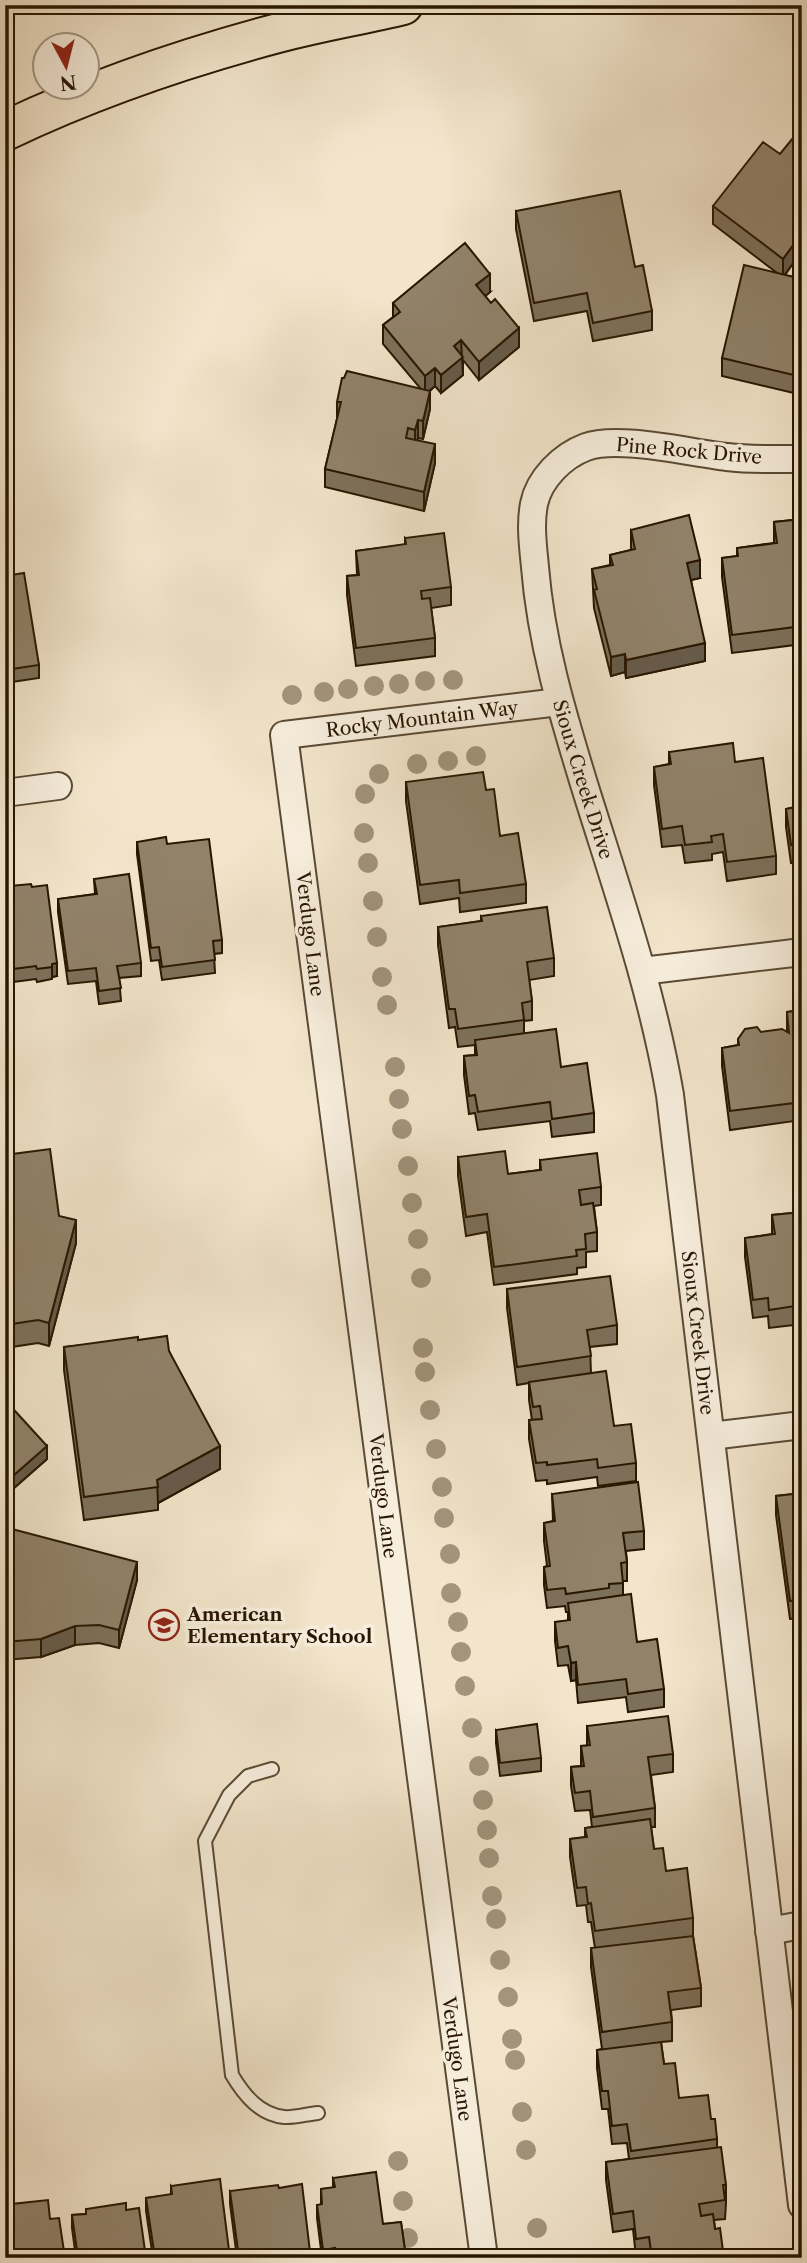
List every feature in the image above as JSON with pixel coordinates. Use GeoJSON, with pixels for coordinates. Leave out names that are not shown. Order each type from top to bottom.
{"type":"FeatureCollection","features":[{"type":"Feature","properties":{"kind":"highway"},"geometry":{"type":"LineString","coordinates":[[5,131],[54,108],[156,68],[280,32],[403,5]]}},
{"type":"Feature","properties":{"kind":"street","name":"Pine Rock Drive"},"geometry":{"type":"LineString","coordinates":[[546,478],[562,460],[586,447],[612,442],[730,458],[802,459]]}},
{"type":"Feature","properties":{"kind":"street","name":"Sioux Creek Drive"},"geometry":{"type":"LineString","coordinates":[[546,478],[535,501],[531,526],[537,598],[559,702],[642,971],[661,1042],[670,1095],[802,2205]]}},
{"type":"Feature","properties":{"kind":"street","name":"Rocky Mountain Way"},"geometry":{"type":"LineString","coordinates":[[284,735],[559,702]]}},
{"type":"Feature","properties":{"kind":"street","name":"Verdugo Lane"},"geometry":{"type":"LineString","coordinates":[[284,735],[484,2258]]}},
{"type":"Feature","properties":{"kind":"street"},"geometry":{"type":"LineString","coordinates":[[5,793],[58,786]]}},
{"type":"Feature","properties":{"kind":"street"},"geometry":{"type":"LineString","coordinates":[[642,971],[802,952]]}},
{"type":"Feature","properties":{"kind":"street"},"geometry":{"type":"LineString","coordinates":[[711,1436],[802,1425]]}},
{"type":"Feature","properties":{"kind":"street"},"geometry":{"type":"LineString","coordinates":[[769,1931],[802,1925]]}},
{"type":"Feature","properties":{"kind":"lane"},"geometry":{"type":"LineString","coordinates":[[272,1769],[248,1776],[229,1795],[205,1842],[232,2075],[246,2097],[261,2109],[284,2117],[318,2113]]}},
{"type":"Feature","properties":{"kind":"building"},"geometry":{"type":"Polygon","coordinates":[[[793,138],[802,145],[802,216],[799,219],[802,221],[802,243],[798,247],[794,244],[783,259],[713,206],[763,142],[780,154],[793,138]]]}},
{"type":"Feature","properties":{"kind":"building"},"geometry":{"type":"Polygon","coordinates":[[[620,191],[635,267],[643,265],[652,311],[593,323],[587,293],[534,303],[516,211],[620,191]]]}},
{"type":"Feature","properties":{"kind":"building"},"geometry":{"type":"Polygon","coordinates":[[[465,243],[490,274],[476,285],[491,303],[495,299],[519,328],[479,362],[461,340],[454,346],[463,357],[441,375],[435,368],[425,376],[383,325],[400,312],[393,303],[465,243]]]}},
{"type":"Feature","properties":{"kind":"building"},"geometry":{"type":"Polygon","coordinates":[[[744,265],[802,279],[802,360],[798,376],[722,358],[744,265]]]}},
{"type":"Feature","properties":{"kind":"building"},"geometry":{"type":"Polygon","coordinates":[[[347,371],[430,391],[423,421],[418,420],[415,430],[408,428],[406,438],[435,444],[424,492],[325,469],[341,402],[337,402],[342,378],[347,371]]]}},
{"type":"Feature","properties":{"kind":"building"},"geometry":{"type":"Polygon","coordinates":[[[689,515],[700,560],[687,563],[705,643],[626,660],[625,654],[611,657],[594,590],[597,589],[592,569],[613,565],[610,555],[635,549],[631,530],[689,515]]]}},
{"type":"Feature","properties":{"kind":"building"},"geometry":{"type":"Polygon","coordinates":[[[802,519],[802,626],[732,635],[722,558],[738,556],[737,548],[777,543],[774,522],[802,519]]]}},
{"type":"Feature","properties":{"kind":"building"},"geometry":{"type":"Polygon","coordinates":[[[444,533],[451,587],[421,591],[422,599],[430,598],[435,638],[356,648],[347,576],[359,575],[356,551],[406,544],[405,538],[444,533]]]}},
{"type":"Feature","properties":{"kind":"building"},"geometry":{"type":"Polygon","coordinates":[[[24,573],[39,665],[5,670],[5,576],[24,573]]]}},
{"type":"Feature","properties":{"kind":"building"},"geometry":{"type":"Polygon","coordinates":[[[733,743],[735,762],[763,758],[776,856],[727,862],[723,834],[711,836],[712,842],[685,845],[682,826],[662,829],[654,767],[671,764],[669,752],[733,743]]]}},
{"type":"Feature","properties":{"kind":"building"},"geometry":{"type":"Polygon","coordinates":[[[802,753],[802,843],[791,845],[786,809],[801,806],[795,754],[802,753]]]}},
{"type":"Feature","properties":{"kind":"building"},"geometry":{"type":"Polygon","coordinates":[[[483,772],[486,790],[494,789],[500,836],[518,833],[526,884],[460,893],[459,880],[420,885],[406,782],[483,772]]]}},
{"type":"Feature","properties":{"kind":"building"},"geometry":{"type":"Polygon","coordinates":[[[166,837],[167,844],[209,839],[222,940],[213,941],[215,960],[162,967],[159,947],[151,948],[137,842],[166,837]]]}},
{"type":"Feature","properties":{"kind":"building"},"geometry":{"type":"Polygon","coordinates":[[[8,869],[10,886],[47,885],[57,963],[52,964],[52,967],[5,970],[5,870],[8,869]]]}},
{"type":"Feature","properties":{"kind":"building"},"geometry":{"type":"Polygon","coordinates":[[[129,874],[141,963],[117,966],[121,988],[99,991],[96,968],[68,971],[58,899],[97,894],[94,879],[129,874]]]}},
{"type":"Feature","properties":{"kind":"building"},"geometry":{"type":"Polygon","coordinates":[[[547,907],[554,958],[527,962],[532,1001],[522,1003],[524,1020],[458,1029],[455,1009],[449,1009],[438,927],[482,921],[481,916],[547,907]]]}},
{"type":"Feature","properties":{"kind":"building"},"geometry":{"type":"Polygon","coordinates":[[[802,1010],[802,1102],[730,1111],[722,1048],[739,1045],[738,1039],[745,1029],[757,1027],[761,1032],[782,1029],[789,1033],[787,1012],[802,1010]]]}},
{"type":"Feature","properties":{"kind":"building"},"geometry":{"type":"Polygon","coordinates":[[[556,1029],[561,1067],[587,1063],[594,1113],[552,1119],[550,1102],[478,1112],[475,1095],[469,1096],[464,1056],[477,1055],[475,1040],[556,1029]]]}},
{"type":"Feature","properties":{"kind":"building"},"geometry":{"type":"Polygon","coordinates":[[[50,1149],[59,1216],[76,1220],[49,1323],[38,1320],[5,1325],[5,1155],[50,1149]]]}},
{"type":"Feature","properties":{"kind":"building"},"geometry":{"type":"Polygon","coordinates":[[[505,1151],[508,1174],[541,1170],[540,1160],[597,1153],[601,1187],[579,1190],[581,1205],[593,1203],[597,1232],[585,1234],[586,1249],[576,1250],[577,1256],[494,1267],[487,1214],[466,1217],[458,1157],[505,1151]]]}},
{"type":"Feature","properties":{"kind":"building"},"geometry":{"type":"Polygon","coordinates":[[[802,1212],[802,1305],[769,1310],[768,1298],[753,1300],[745,1238],[775,1234],[772,1215],[802,1212]]]}},
{"type":"Feature","properties":{"kind":"building"},"geometry":{"type":"Polygon","coordinates":[[[610,1276],[617,1325],[587,1330],[591,1356],[517,1367],[507,1289],[610,1276]]]}},
{"type":"Feature","properties":{"kind":"building"},"geometry":{"type":"Polygon","coordinates":[[[167,1336],[169,1351],[220,1446],[157,1480],[158,1487],[84,1497],[64,1347],[167,1336]]]}},
{"type":"Feature","properties":{"kind":"building"},"geometry":{"type":"Polygon","coordinates":[[[606,1371],[614,1426],[631,1424],[636,1463],[598,1468],[597,1459],[547,1465],[547,1462],[536,1463],[529,1420],[542,1419],[540,1406],[533,1407],[529,1382],[606,1371]]]}},
{"type":"Feature","properties":{"kind":"building"},"geometry":{"type":"Polygon","coordinates":[[[5,1400],[47,1446],[14,1475],[5,1466],[5,1400]]]}},
{"type":"Feature","properties":{"kind":"building"},"geometry":{"type":"Polygon","coordinates":[[[638,1482],[644,1531],[623,1533],[627,1562],[621,1563],[623,1583],[609,1584],[609,1588],[566,1594],[565,1588],[547,1590],[544,1567],[550,1566],[544,1523],[555,1521],[552,1494],[638,1482]]]}},
{"type":"Feature","properties":{"kind":"building"},"geometry":{"type":"Polygon","coordinates":[[[802,1493],[802,1599],[790,1601],[776,1496],[802,1493]]]}},
{"type":"Feature","properties":{"kind":"building"},"geometry":{"type":"Polygon","coordinates":[[[12,1529],[137,1562],[119,1630],[99,1625],[75,1626],[41,1639],[5,1642],[5,1556],[12,1529]]]}},
{"type":"Feature","properties":{"kind":"building"},"geometry":{"type":"Polygon","coordinates":[[[631,1594],[637,1642],[657,1639],[664,1689],[628,1694],[626,1679],[578,1685],[576,1662],[571,1663],[568,1646],[558,1648],[555,1622],[570,1620],[568,1603],[631,1594]]]}},
{"type":"Feature","properties":{"kind":"building"},"geometry":{"type":"Polygon","coordinates":[[[668,1716],[673,1754],[648,1757],[655,1808],[593,1817],[590,1791],[575,1793],[571,1767],[584,1766],[581,1746],[590,1745],[587,1726],[668,1716]]]}},
{"type":"Feature","properties":{"kind":"building"},"geometry":{"type":"Polygon","coordinates":[[[537,1724],[541,1758],[500,1763],[496,1730],[537,1724]]]}},
{"type":"Feature","properties":{"kind":"building"},"geometry":{"type":"Polygon","coordinates":[[[650,1819],[654,1849],[663,1848],[666,1871],[687,1868],[693,1918],[595,1931],[586,1887],[577,1888],[570,1839],[587,1837],[585,1828],[650,1819]]]}},
{"type":"Feature","properties":{"kind":"building"},"geometry":{"type":"Polygon","coordinates":[[[693,1936],[701,1988],[668,1992],[672,2022],[602,2032],[591,1948],[693,1936]]]}},
{"type":"Feature","properties":{"kind":"building"},"geometry":{"type":"Polygon","coordinates":[[[661,2042],[664,2064],[675,2063],[679,2098],[708,2095],[717,2139],[631,2151],[627,2124],[612,2126],[608,2091],[602,2091],[597,2050],[661,2042]]]}},
{"type":"Feature","properties":{"kind":"building"},"geometry":{"type":"Polygon","coordinates":[[[721,2147],[726,2185],[723,2185],[725,2200],[699,2204],[701,2216],[713,2214],[715,2229],[720,2228],[723,2251],[652,2258],[649,2237],[636,2239],[633,2211],[613,2214],[606,2162],[721,2147]]]}},
{"type":"Feature","properties":{"kind":"building"},"geometry":{"type":"Polygon","coordinates":[[[376,2172],[383,2224],[401,2222],[406,2257],[336,2258],[335,2248],[323,2250],[317,2205],[322,2204],[321,2189],[335,2187],[333,2178],[376,2172]]]}},
{"type":"Feature","properties":{"kind":"building"},"geometry":{"type":"Polygon","coordinates":[[[220,2179],[230,2258],[155,2258],[146,2198],[172,2194],[171,2186],[220,2179]]]}},
{"type":"Feature","properties":{"kind":"building"},"geometry":{"type":"Polygon","coordinates":[[[302,2184],[310,2252],[296,2254],[297,2258],[239,2258],[230,2191],[302,2184]]]}},
{"type":"Feature","properties":{"kind":"building"},"geometry":{"type":"Polygon","coordinates":[[[48,2200],[50,2219],[59,2218],[65,2258],[5,2258],[5,2223],[14,2222],[12,2204],[48,2200]]]}},
{"type":"Feature","properties":{"kind":"building"},"geometry":{"type":"Polygon","coordinates":[[[126,2203],[126,2210],[139,2208],[146,2258],[78,2258],[72,2215],[86,2214],[86,2209],[126,2203]]]}},
{"type":"Feature","properties":{"kind":"place","name":"American Elementary School"},"geometry":{"type":"Point","coordinates":[164,1625]}}]}
